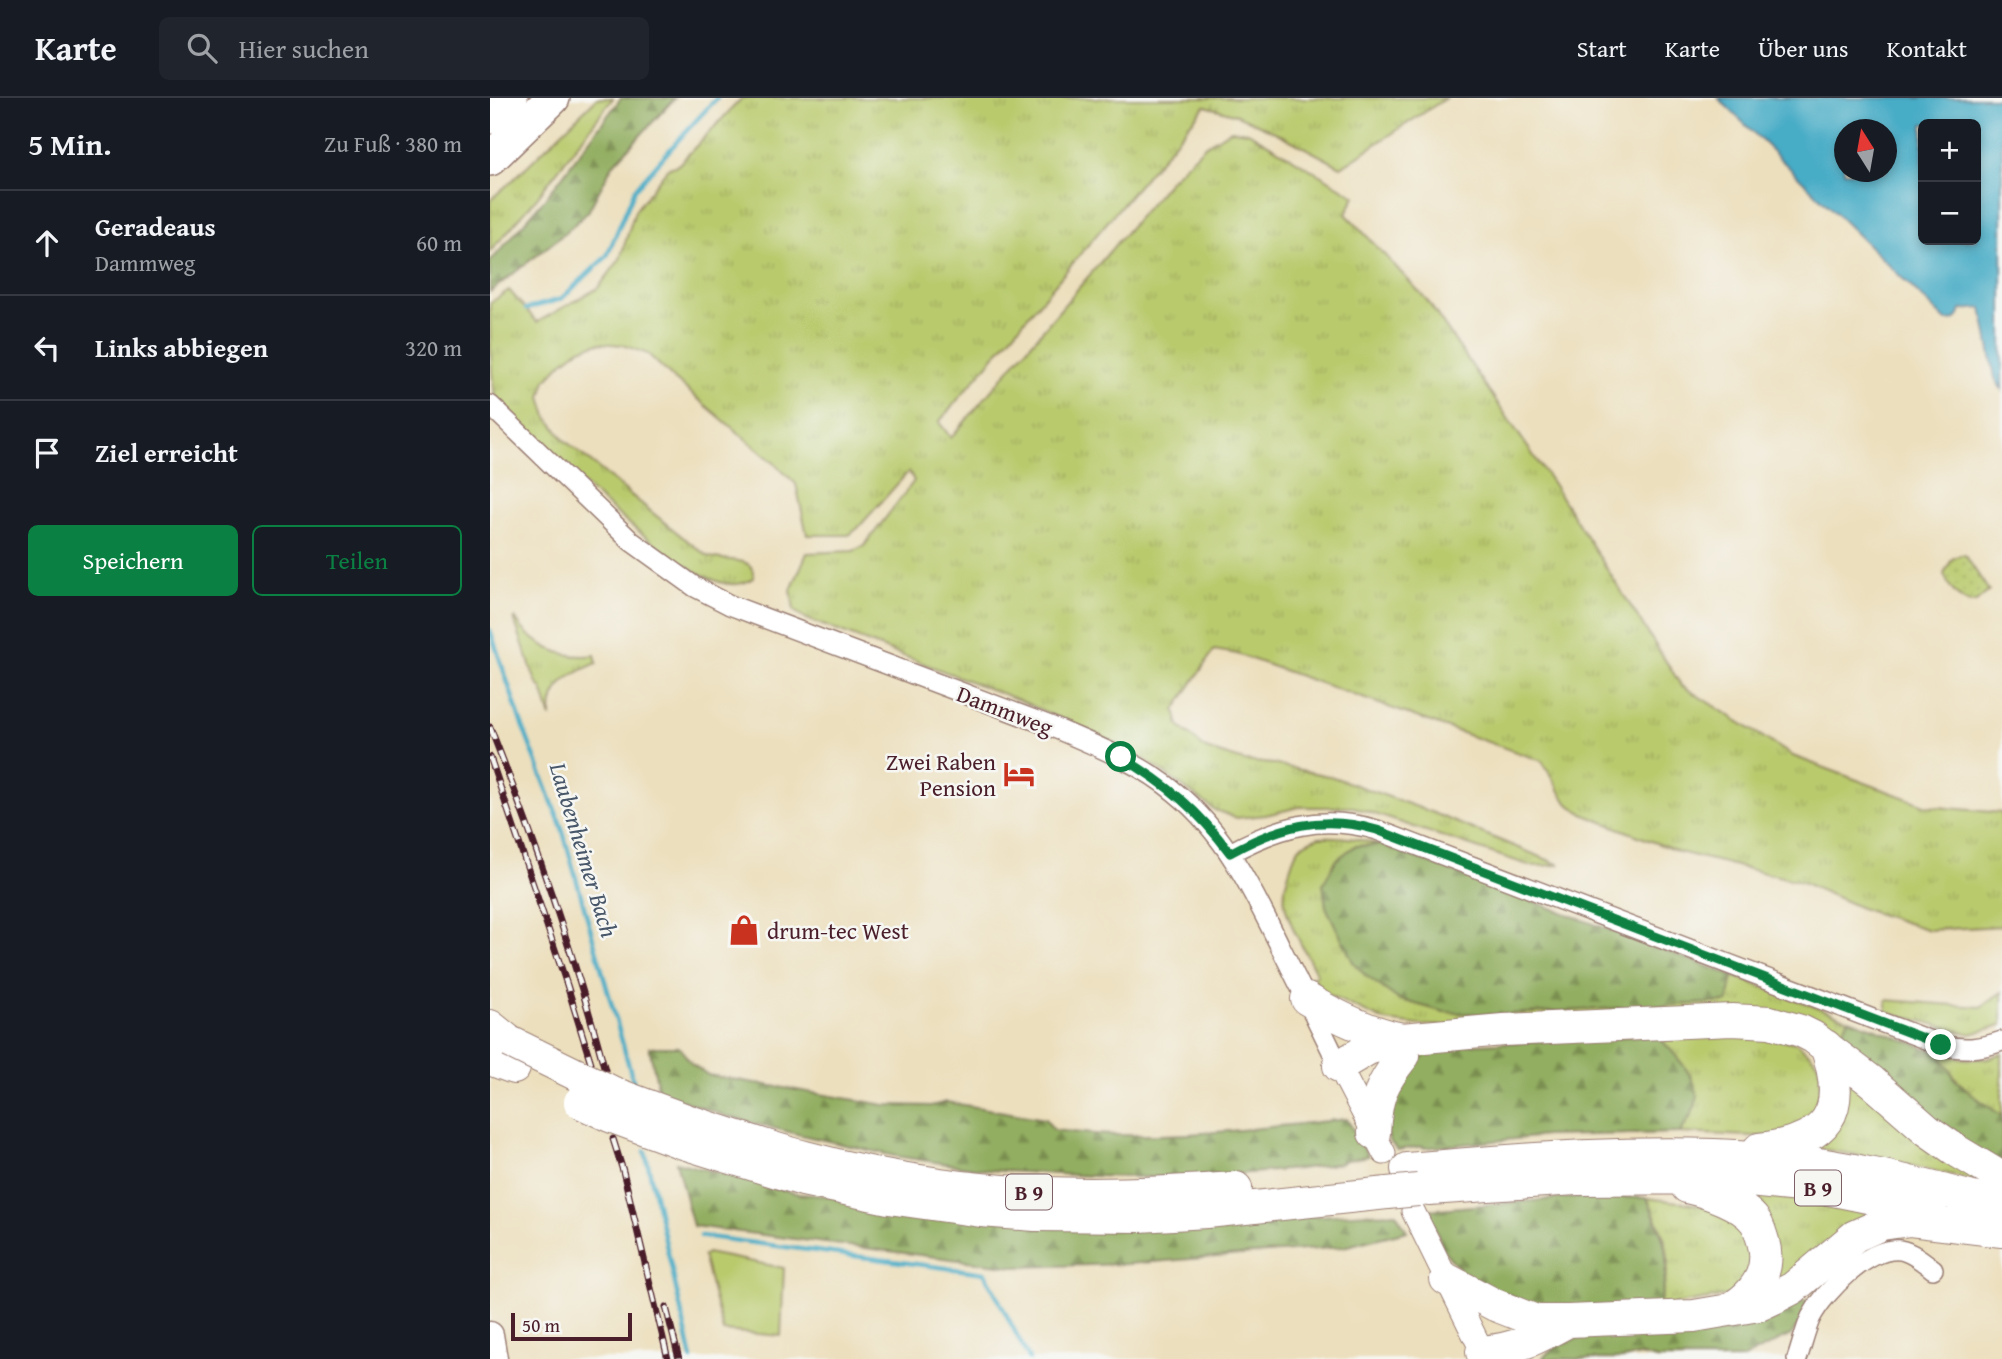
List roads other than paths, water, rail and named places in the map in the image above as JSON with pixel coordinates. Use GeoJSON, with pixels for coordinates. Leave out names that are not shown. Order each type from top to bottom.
{"type":"FeatureCollection","features":[{"type":"Feature","properties":{"kind":"highway"},"geometry":{"type":"LineString","coordinates":[[490,117],[511,98]]}},
{"type":"Feature","properties":{"kind":"highway"},"geometry":{"type":"LineString","coordinates":[[490,159],[553,98]]}},
{"type":"Feature","properties":{"kind":"highway"},"geometry":{"type":"LineString","coordinates":[[1307,999],[1403,1047]]}},
{"type":"Feature","properties":{"kind":"highway"},"geometry":{"type":"LineString","coordinates":[[1339,1066],[1364,1066],[1403,1047],[1441,1037],[1503,1030],[1731,1020],[1770,1022],[1807,1034],[1826,1046],[1927,1130],[2002,1178]]}},
{"type":"Feature","properties":{"kind":"highway"},"geometry":{"type":"LineString","coordinates":[[1689,1154],[1750,1151],[1781,1146],[1799,1141],[1819,1129],[1835,1100],[1836,1089],[1826,1046]]}},
{"type":"Feature","properties":{"kind":"highway","name":"B 9"},"geometry":{"type":"LineString","coordinates":[[496,1047],[616,1094],[685,1131],[803,1180],[889,1198],[981,1211],[1035,1215],[1180,1214],[1394,1175],[1537,1159],[1689,1154],[1760,1157],[1850,1169],[1914,1181],[2002,1206]]}},
{"type":"Feature","properties":{"kind":"highway"},"geometry":{"type":"LineString","coordinates":[[1394,1175],[1375,1114],[1381,1088],[1403,1047]]}},
{"type":"Feature","properties":{"kind":"highway","name":"B 9"},"geometry":{"type":"LineString","coordinates":[[1394,1175],[1520,1182],[1719,1178],[1829,1189],[1942,1212],[2002,1230]]}},
{"type":"Feature","properties":{"kind":"highway"},"geometry":{"type":"LineString","coordinates":[[1630,1178],[1693,1188],[1734,1204],[1755,1221],[1765,1247],[1765,1268],[1755,1289],[1746,1299],[1726,1312]]}},
{"type":"Feature","properties":{"kind":"highway"},"geometry":{"type":"LineString","coordinates":[[1484,1355],[1504,1331],[1532,1340],[1568,1321],[1695,1316],[1759,1305],[1793,1288],[1855,1237],[1882,1224],[1910,1220],[2002,1230]]}},
{"type":"Feature","properties":{"kind":"highway"},"geometry":{"type":"LineString","coordinates":[[1446,1279],[1495,1305],[1532,1340]]}},
{"type":"Feature","properties":{"kind":"main road"},"geometry":{"type":"LineString","coordinates":[[490,1335],[494,1359]]}},
{"type":"Feature","properties":{"kind":"street","name":"Dammweg"},"geometry":{"type":"LineString","coordinates":[[490,405],[631,541],[695,587],[730,605],[1050,726],[1121,757],[1177,794],[1205,821],[1230,853],[1268,921],[1484,1355]]}},
{"type":"Feature","properties":{"kind":"street"},"geometry":{"type":"LineString","coordinates":[[1230,853],[1256,838],[1294,827],[1328,822],[1359,825],[1941,1045],[1976,1049],[2002,1041]]}},
{"type":"Feature","properties":{"kind":"street"},"geometry":{"type":"LineString","coordinates":[[1797,1359],[1811,1318],[1821,1303],[1849,1272],[1864,1261],[1884,1252],[1901,1250],[1919,1258],[1933,1269]]}},
{"type":"Feature","properties":{"kind":"water"},"geometry":{"type":"Polygon","coordinates":[[[1718,98],[2002,98],[2002,390],[1995,378],[1982,308],[1961,310],[1952,321],[1946,321],[1718,98]]]}},
{"type":"Feature","properties":{"kind":"waterway","name":"Laubenheimer Bach"},"geometry":{"type":"LineString","coordinates":[[526,309],[561,299],[607,256],[635,189],[717,98]]}},
{"type":"Feature","properties":{"kind":"waterway","name":"Laubenheimer Bach"},"geometry":{"type":"LineString","coordinates":[[490,630],[521,722],[562,828],[634,1084]]}},
{"type":"Feature","properties":{"kind":"waterway","name":"Laubenheimer Bach"},"geometry":{"type":"LineString","coordinates":[[645,1151],[692,1359]]}},
{"type":"Feature","properties":{"kind":"waterway"},"geometry":{"type":"LineString","coordinates":[[701,1236],[985,1273],[1029,1359]]}},
{"type":"Feature","properties":{"kind":"railway"},"geometry":{"type":"LineString","coordinates":[[490,727],[552,897],[605,1070]]}},
{"type":"Feature","properties":{"kind":"railway"},"geometry":{"type":"LineString","coordinates":[[490,757],[591,1063]]}},
{"type":"Feature","properties":{"kind":"railway"},"geometry":{"type":"LineString","coordinates":[[613,1139],[668,1359]]}},
{"type":"Feature","properties":{"kind":"railway"},"geometry":{"type":"LineString","coordinates":[[666,1307],[679,1359]]}},
{"type":"Feature","properties":{"kind":"place","name":"Zwei Raben Pension"},"geometry":{"type":"Point","coordinates":[1019,774]}},
{"type":"Feature","properties":{"kind":"place","name":"drum-tec West"},"geometry":{"type":"Point","coordinates":[744,930]}}]}
